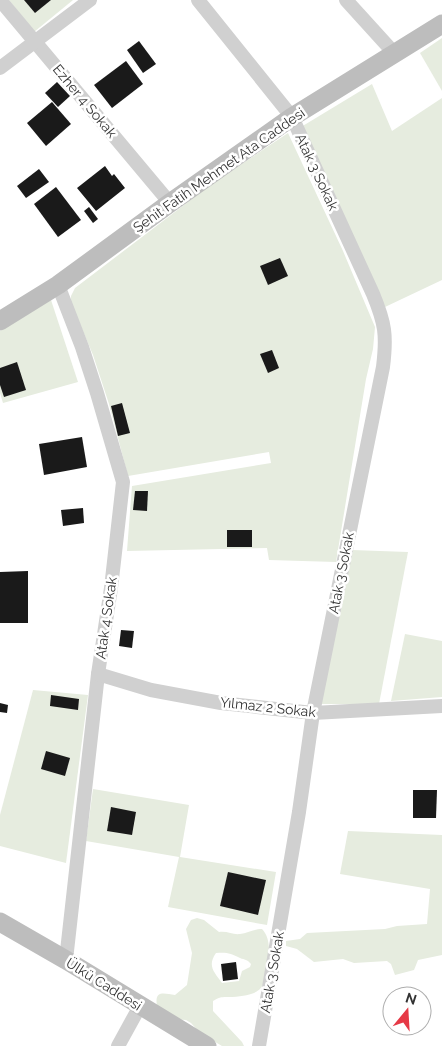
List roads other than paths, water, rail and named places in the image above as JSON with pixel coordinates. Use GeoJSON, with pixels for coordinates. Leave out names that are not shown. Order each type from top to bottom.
{"type":"FeatureCollection","features":[{"type":"Feature","properties":{"kind":"main road","name":"Şehit Fatih Mehmet Ata Caddesi"},"geometry":{"type":"LineString","coordinates":[[2,318],[58,285],[292,117],[442,24]]}},
{"type":"Feature","properties":{"kind":"main road","name":"Ülkü Caddesi"},"geometry":{"type":"LineString","coordinates":[[0,922],[207,1046]]}},
{"type":"Feature","properties":{"kind":"street","name":"Ezher 4 Sokak"},"geometry":{"type":"LineString","coordinates":[[0,0],[170,203]]}},
{"type":"Feature","properties":{"kind":"street"},"geometry":{"type":"LineString","coordinates":[[0,68],[90,0]]}},
{"type":"Feature","properties":{"kind":"street","name":"Atak 3 Sokak"},"geometry":{"type":"LineString","coordinates":[[198,0],[292,117],[374,294],[386,330],[383,367],[313,713],[299,812],[259,1046]]}},
{"type":"Feature","properties":{"kind":"street"},"geometry":{"type":"LineString","coordinates":[[346,0],[395,54]]}},
{"type":"Feature","properties":{"kind":"street","name":"Atak 4 Sokak"},"geometry":{"type":"LineString","coordinates":[[58,285],[82,347],[123,482],[111,588],[98,674],[66,960]]}},
{"type":"Feature","properties":{"kind":"street","name":"Yılmaz 2 Sokak"},"geometry":{"type":"LineString","coordinates":[[98,674],[160,692],[221,703],[313,713],[442,706]]}},
{"type":"Feature","properties":{"kind":"street"},"geometry":{"type":"LineString","coordinates":[[118,1046],[140,1006]]}}]}
